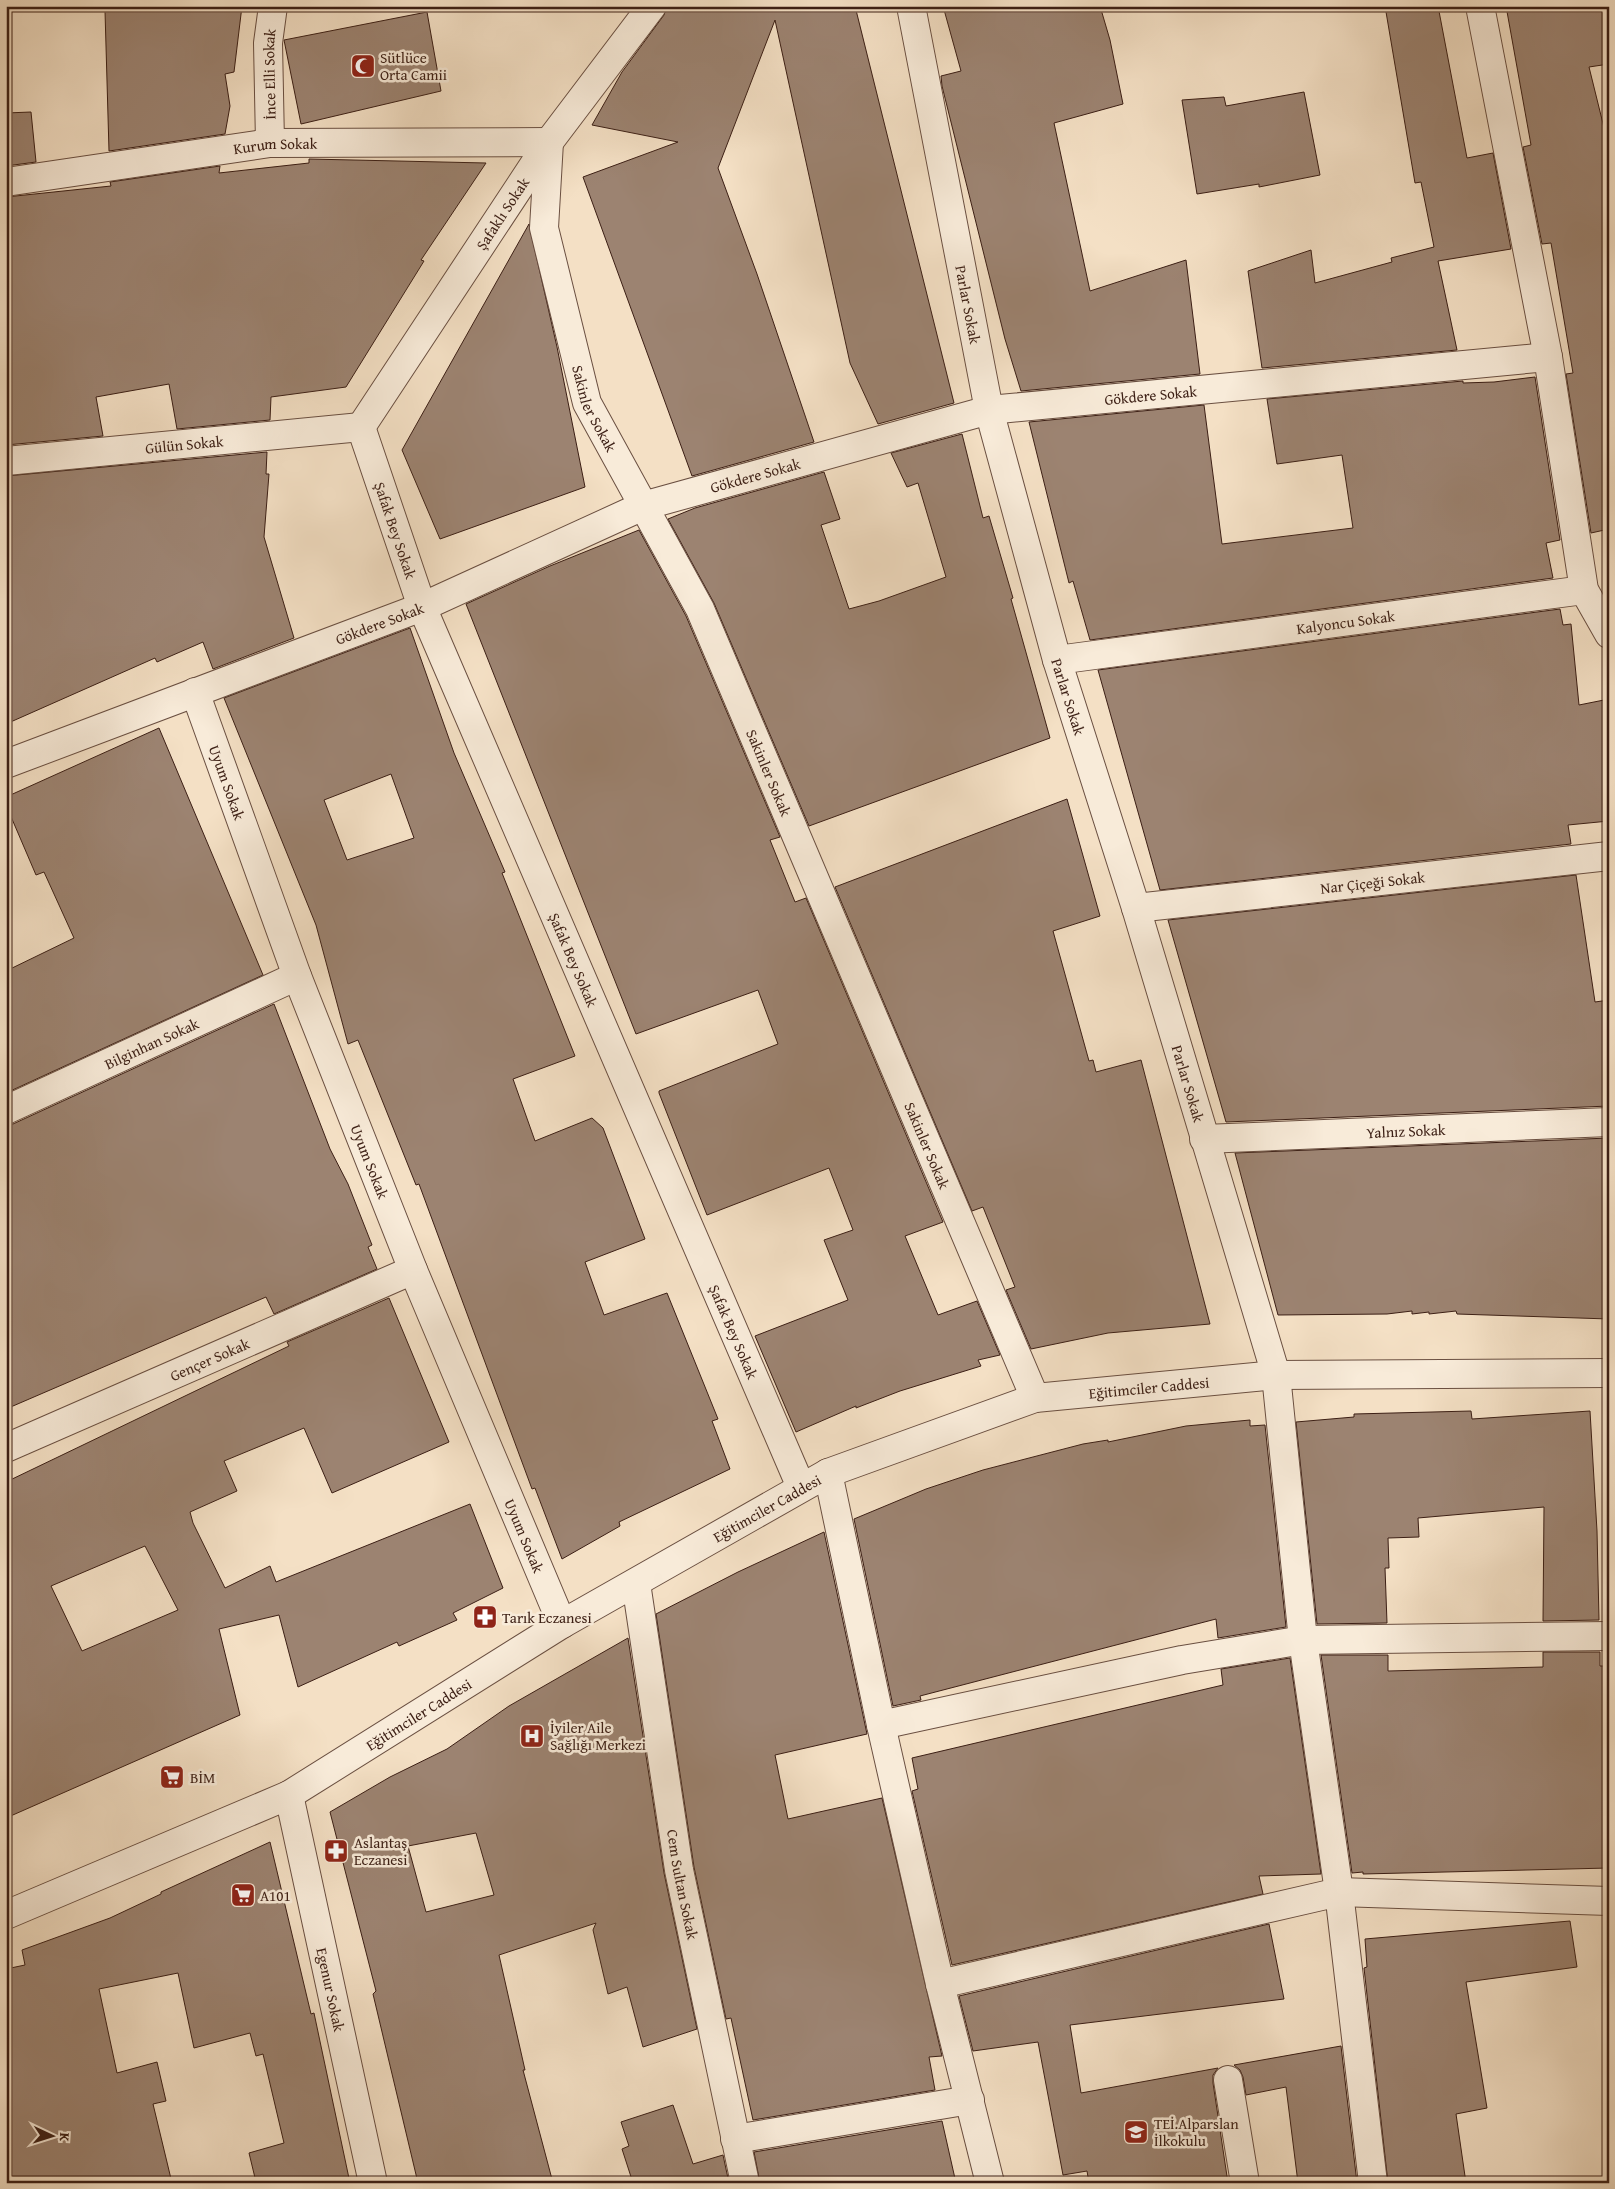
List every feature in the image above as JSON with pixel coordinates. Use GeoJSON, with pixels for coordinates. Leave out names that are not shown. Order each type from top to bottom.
{"type":"FeatureCollection","features":[{"type":"Feature","properties":{"kind":"street","name":"İnce Elli Sokak"},"geometry":{"type":"LineString","coordinates":[[270,143],[268,43],[273,6]]}},
{"type":"Feature","properties":{"kind":"street","name":"Şafaklı Sokak"},"geometry":{"type":"LineString","coordinates":[[361,427],[549,142],[652,6]]}},
{"type":"Feature","properties":{"kind":"street","name":"Parlar Sokak"},"geometry":{"type":"LineString","coordinates":[[910,6],[989,410],[1057,660],[1136,908],[1276,1375],[1303,1640],[1339,1892],[1373,2183]]}},
{"type":"Feature","properties":{"kind":"street"},"geometry":{"type":"LineString","coordinates":[[1480,6],[1548,357],[1584,590],[1609,634]]}},
{"type":"Feature","properties":{"kind":"street","name":"Kurum Sokak"},"geometry":{"type":"LineString","coordinates":[[6,182],[270,143],[549,142]]}},
{"type":"Feature","properties":{"kind":"street","name":"Sakinler Sokak"},"geometry":{"type":"LineString","coordinates":[[549,142],[544,228],[588,403],[700,609],[1035,1398]]}},
{"type":"Feature","properties":{"kind":"street","name":"Gökdere Sokak"},"geometry":{"type":"LineString","coordinates":[[6,764],[422,607],[643,506],[989,410],[1548,357]]}},
{"type":"Feature","properties":{"kind":"street","name":"Gülün Sokak"},"geometry":{"type":"LineString","coordinates":[[6,461],[361,427]]}},
{"type":"Feature","properties":{"kind":"street","name":"Şafak Bey Sokak"},"geometry":{"type":"LineString","coordinates":[[361,427],[422,607],[802,1487]]}},
{"type":"Feature","properties":{"kind":"street","name":"Kalyoncu Sokak"},"geometry":{"type":"LineString","coordinates":[[1057,660],[1584,590]]}},
{"type":"Feature","properties":{"kind":"street","name":"Uyum Sokak"},"geometry":{"type":"LineString","coordinates":[[195,692],[298,976],[413,1270],[562,1624]]}},
{"type":"Feature","properties":{"kind":"street","name":"Nar Çiçeği Sokak"},"geometry":{"type":"LineString","coordinates":[[1136,908],[1609,856]]}},
{"type":"Feature","properties":{"kind":"street","name":"Bilginhan Sokak"},"geometry":{"type":"LineString","coordinates":[[6,1110],[298,976]]}},
{"type":"Feature","properties":{"kind":"street","name":"Yalnız Sokak"},"geometry":{"type":"LineString","coordinates":[[1204,1139],[1609,1122]]}},
{"type":"Feature","properties":{"kind":"street","name":"Gençer Sokak"},"geometry":{"type":"LineString","coordinates":[[6,1448],[413,1270]]}},
{"type":"Feature","properties":{"kind":"street","name":"Eğitimciler Caddesi"},"geometry":{"type":"LineString","coordinates":[[6,1915],[289,1795],[562,1624],[828,1473],[1035,1398],[1276,1375],[1609,1373]]}},
{"type":"Feature","properties":{"kind":"street"},"geometry":{"type":"LineString","coordinates":[[828,1473],[881,1725],[940,1984],[990,2183]]}},
{"type":"Feature","properties":{"kind":"street","name":"Cem Sultan Sokak"},"geometry":{"type":"LineString","coordinates":[[636,1583],[679,1870],[745,2183]]}},
{"type":"Feature","properties":{"kind":"street"},"geometry":{"type":"LineString","coordinates":[[881,1725],[1182,1660],[1303,1640],[1609,1636]]}},
{"type":"Feature","properties":{"kind":"street","name":"Egenur Sokak"},"geometry":{"type":"LineString","coordinates":[[289,1795],[373,2183]]}},
{"type":"Feature","properties":{"kind":"street"},"geometry":{"type":"LineString","coordinates":[[940,1984],[1339,1892],[1609,1901]]}},
{"type":"Feature","properties":{"kind":"street"},"geometry":{"type":"LineString","coordinates":[[1228,2080],[1245,2183]]}},
{"type":"Feature","properties":{"kind":"street"},"geometry":{"type":"LineString","coordinates":[[736,2139],[970,2100]]}},
{"type":"Feature","properties":{"kind":"building"},"geometry":{"type":"Polygon","coordinates":[[[137,6],[242,6],[234,72],[225,74],[230,106],[225,134],[109,151],[105,11],[137,6]]]}},
{"type":"Feature","properties":{"kind":"building"},"geometry":{"type":"Polygon","coordinates":[[[667,6],[855,6],[954,403],[878,424],[850,363],[775,20],[718,168],[757,274],[814,442],[692,476],[583,177],[678,142],[592,125],[622,72],[664,15],[667,6]]]}},
{"type":"Feature","properties":{"kind":"building"},"geometry":{"type":"Polygon","coordinates":[[[943,6],[1100,6],[1110,40],[1123,104],[1054,123],[1090,291],[1186,260],[1200,374],[1021,391],[1005,339],[942,86],[941,76],[961,71],[943,6]]]}},
{"type":"Feature","properties":{"kind":"building"},"geometry":{"type":"Polygon","coordinates":[[[1385,6],[1438,6],[1467,158],[1493,153],[1511,249],[1438,261],[1457,350],[1262,368],[1248,271],[1311,250],[1315,283],[1392,262],[1391,258],[1434,247],[1421,182],[1415,183],[1385,6]]]}},
{"type":"Feature","properties":{"kind":"building"},"geometry":{"type":"Polygon","coordinates":[[[1506,6],[1609,6],[1609,64],[1589,67],[1609,148],[1609,529],[1591,533],[1566,374],[1573,373],[1551,243],[1542,244],[1523,147],[1531,145],[1506,6]]]}},
{"type":"Feature","properties":{"kind":"building","name":"Sütlüce Orta Camii"},"geometry":{"type":"Polygon","coordinates":[[[427,12],[441,91],[301,124],[284,40],[427,12]]]}},
{"type":"Feature","properties":{"kind":"building"},"geometry":{"type":"Polygon","coordinates":[[[1304,92],[1320,175],[1259,187],[1259,184],[1197,194],[1182,100],[1224,97],[1226,106],[1304,92]]]}},
{"type":"Feature","properties":{"kind":"building"},"geometry":{"type":"Polygon","coordinates":[[[31,112],[36,162],[6,166],[6,113],[31,112]]]}},
{"type":"Feature","properties":{"kind":"building"},"geometry":{"type":"Polygon","coordinates":[[[309,159],[486,163],[421,260],[424,261],[346,387],[271,397],[270,420],[177,429],[169,384],[96,397],[103,436],[6,445],[6,197],[111,186],[110,182],[220,166],[219,173],[309,163],[309,159]]]}},
{"type":"Feature","properties":{"kind":"building"},"geometry":{"type":"Polygon","coordinates":[[[529,224],[557,347],[585,487],[440,539],[402,450],[529,224]]]}},
{"type":"Feature","properties":{"kind":"building"},"geometry":{"type":"Polygon","coordinates":[[[1535,377],[1560,540],[1546,543],[1553,578],[1090,640],[1073,581],[1069,583],[1029,422],[1204,405],[1222,544],[1353,528],[1342,455],[1277,464],[1267,399],[1463,381],[1463,383],[1494,382],[1535,377]]]}},
{"type":"Feature","properties":{"kind":"building"},"geometry":{"type":"Polygon","coordinates":[[[962,434],[983,518],[989,516],[1013,598],[1011,599],[1050,738],[809,826],[714,603],[668,519],[695,508],[824,472],[840,519],[821,525],[849,609],[879,601],[946,577],[918,483],[907,487],[891,453],[962,434]]]}},
{"type":"Feature","properties":{"kind":"building"},"geometry":{"type":"Polygon","coordinates":[[[267,452],[266,474],[269,474],[264,537],[294,638],[213,669],[203,642],[157,662],[155,658],[6,724],[6,476],[267,452]]]}},
{"type":"Feature","properties":{"kind":"building"},"geometry":{"type":"Polygon","coordinates":[[[639,530],[686,616],[780,837],[770,840],[795,902],[806,898],[943,1222],[905,1236],[938,1315],[977,1301],[1000,1355],[978,1360],[981,1366],[900,1391],[856,1408],[856,1406],[796,1432],[755,1336],[848,1300],[824,1240],[853,1230],[829,1168],[707,1215],[659,1091],[778,1044],[758,990],[636,1034],[466,604],[550,566],[639,530]]]}},
{"type":"Feature","properties":{"kind":"building"},"geometry":{"type":"Polygon","coordinates":[[[1560,609],[1563,625],[1571,624],[1579,705],[1609,699],[1609,821],[1568,825],[1571,844],[1160,890],[1098,670],[1560,609]]]}},
{"type":"Feature","properties":{"kind":"building"},"geometry":{"type":"Polygon","coordinates":[[[410,628],[454,753],[505,872],[502,873],[575,1056],[513,1079],[535,1141],[592,1118],[603,1128],[645,1239],[585,1262],[604,1315],[667,1293],[718,1419],[712,1421],[730,1469],[619,1522],[620,1526],[562,1559],[535,1488],[532,1489],[419,1184],[416,1185],[358,1040],[348,1044],[316,925],[224,698],[410,628]],[[391,774],[324,800],[347,860],[414,838],[391,774]]]}},
{"type":"Feature","properties":{"kind":"building"},"geometry":{"type":"Polygon","coordinates":[[[159,728],[263,975],[6,1093],[6,971],[74,938],[44,872],[36,875],[6,805],[6,797],[159,728]]]}},
{"type":"Feature","properties":{"kind":"building"},"geometry":{"type":"Polygon","coordinates":[[[1067,799],[1100,916],[1053,931],[1089,1061],[1093,1060],[1096,1072],[1141,1060],[1210,1324],[1108,1333],[1031,1349],[1006,1290],[1015,1287],[983,1207],[972,1211],[835,887],[1067,799]]]}},
{"type":"Feature","properties":{"kind":"building"},"geometry":{"type":"Polygon","coordinates":[[[1576,875],[1595,1002],[1609,1000],[1609,1106],[1226,1122],[1168,920],[1576,875]]]}},
{"type":"Feature","properties":{"kind":"building"},"geometry":{"type":"Polygon","coordinates":[[[274,1004],[330,1149],[348,1184],[372,1245],[368,1247],[377,1269],[274,1314],[266,1297],[6,1409],[6,1125],[13,1124],[274,1004]]]}},
{"type":"Feature","properties":{"kind":"building"},"geometry":{"type":"Polygon","coordinates":[[[1609,1138],[1609,1319],[1457,1314],[1456,1311],[1429,1314],[1429,1312],[1412,1314],[1412,1311],[1387,1314],[1278,1315],[1235,1153],[1609,1138]]]}},
{"type":"Feature","properties":{"kind":"building"},"geometry":{"type":"Polygon","coordinates":[[[389,1298],[449,1442],[332,1493],[304,1428],[224,1461],[237,1491],[190,1512],[193,1523],[225,1588],[270,1566],[276,1582],[470,1504],[503,1588],[453,1613],[457,1620],[399,1646],[397,1642],[298,1687],[279,1615],[219,1629],[240,1715],[6,1818],[6,1482],[289,1346],[287,1342],[389,1298]],[[145,1546],[51,1586],[82,1651],[178,1610],[145,1546]]]}},
{"type":"Feature","properties":{"kind":"building"},"geometry":{"type":"Polygon","coordinates":[[[1471,1411],[1472,1419],[1590,1411],[1597,1531],[1599,1620],[1543,1621],[1544,1507],[1418,1518],[1419,1537],[1388,1538],[1389,1568],[1385,1568],[1387,1623],[1317,1624],[1296,1422],[1354,1417],[1354,1414],[1471,1411]]]}},
{"type":"Feature","properties":{"kind":"building"},"geometry":{"type":"Polygon","coordinates":[[[1250,1420],[1250,1426],[1265,1425],[1286,1627],[1218,1638],[1216,1619],[920,1696],[921,1700],[893,1706],[854,1519],[926,1489],[983,1470],[1083,1444],[1108,1440],[1108,1442],[1186,1426],[1250,1420]]]}},
{"type":"Feature","properties":{"kind":"building"},"geometry":{"type":"Polygon","coordinates":[[[824,1532],[867,1734],[775,1755],[788,1819],[882,1798],[942,2056],[929,2057],[935,2090],[753,2120],[731,2018],[726,2019],[694,1867],[656,1614],[738,1572],[824,1532]]]}},
{"type":"Feature","properties":{"kind":"building"},"geometry":{"type":"Polygon","coordinates":[[[628,1638],[664,1873],[697,2029],[643,2047],[627,1987],[608,1994],[593,1930],[596,1923],[499,1955],[525,2070],[523,2070],[553,2183],[418,2183],[373,1994],[376,1991],[330,1812],[390,1777],[447,1749],[509,1706],[628,1638]],[[476,1833],[408,1846],[426,1912],[494,1895],[476,1833]]]}},
{"type":"Feature","properties":{"kind":"building"},"geometry":{"type":"Polygon","coordinates":[[[1543,1652],[1600,1652],[1600,1666],[1606,1666],[1609,1683],[1609,1868],[1352,1873],[1321,1655],[1388,1655],[1388,1671],[1543,1667],[1543,1652]]]}},
{"type":"Feature","properties":{"kind":"building"},"geometry":{"type":"Polygon","coordinates":[[[1290,1658],[1321,1874],[1259,1876],[1263,1894],[952,1965],[912,1791],[918,1789],[912,1758],[1223,1685],[1221,1669],[1290,1658]]]}},
{"type":"Feature","properties":{"kind":"building"},"geometry":{"type":"Polygon","coordinates":[[[270,1842],[311,2014],[314,2013],[350,2183],[256,2182],[249,2153],[284,2143],[263,2054],[256,2056],[250,2033],[194,2048],[178,1973],[99,1989],[117,2073],[157,2062],[166,2101],[153,2104],[172,2183],[6,2183],[6,1969],[25,1965],[22,1950],[110,1918],[161,1894],[161,1892],[270,1842]]]}},
{"type":"Feature","properties":{"kind":"building"},"geometry":{"type":"Polygon","coordinates":[[[1570,1921],[1577,1967],[1466,1982],[1487,2108],[1456,2114],[1466,2183],[1388,2183],[1364,1968],[1367,1967],[1365,1939],[1570,1921]]]}},
{"type":"Feature","properties":{"kind":"building"},"geometry":{"type":"Polygon","coordinates":[[[1269,1924],[1284,1999],[1070,2025],[1081,2093],[1218,2068],[1213,2075],[1213,2083],[1228,2183],[1089,2183],[1087,2171],[1063,2175],[1038,2042],[973,2051],[959,1996],[1269,1924]]]}},
{"type":"Feature","properties":{"kind":"building"},"geometry":{"type":"Polygon","coordinates":[[[1341,2046],[1357,2183],[1298,2183],[1286,2087],[1246,2095],[1243,2077],[1240,2070],[1234,2065],[1341,2046]]]}},
{"type":"Feature","properties":{"kind":"building"},"geometry":{"type":"Polygon","coordinates":[[[673,2105],[693,2164],[723,2155],[729,2183],[633,2183],[622,2149],[629,2146],[621,2122],[673,2105]]]}},
{"type":"Feature","properties":{"kind":"building"},"geometry":{"type":"Polygon","coordinates":[[[942,2121],[956,2183],[760,2183],[754,2152],[942,2121]]]}},
{"type":"Feature","properties":{"kind":"place","name":"Sütlüce Orta Camii"},"geometry":{"type":"Point","coordinates":[363,66]}},
{"type":"Feature","properties":{"kind":"place","name":"Tarık Eczanesi"},"geometry":{"type":"Point","coordinates":[485,1617]}},
{"type":"Feature","properties":{"kind":"place","name":"İyiler Aile Sağlığı Merkezi"},"geometry":{"type":"Point","coordinates":[532,1736]}},
{"type":"Feature","properties":{"kind":"place","name":"BİM"},"geometry":{"type":"Point","coordinates":[172,1777]}},
{"type":"Feature","properties":{"kind":"place","name":"Aslantaş Eczanesi"},"geometry":{"type":"Point","coordinates":[336,1851]}},
{"type":"Feature","properties":{"kind":"place","name":"A101"},"geometry":{"type":"Point","coordinates":[243,1895]}},
{"type":"Feature","properties":{"kind":"place","name":"TEİ.Alparslan İlkokulu"},"geometry":{"type":"Point","coordinates":[1136,2132]}}]}
